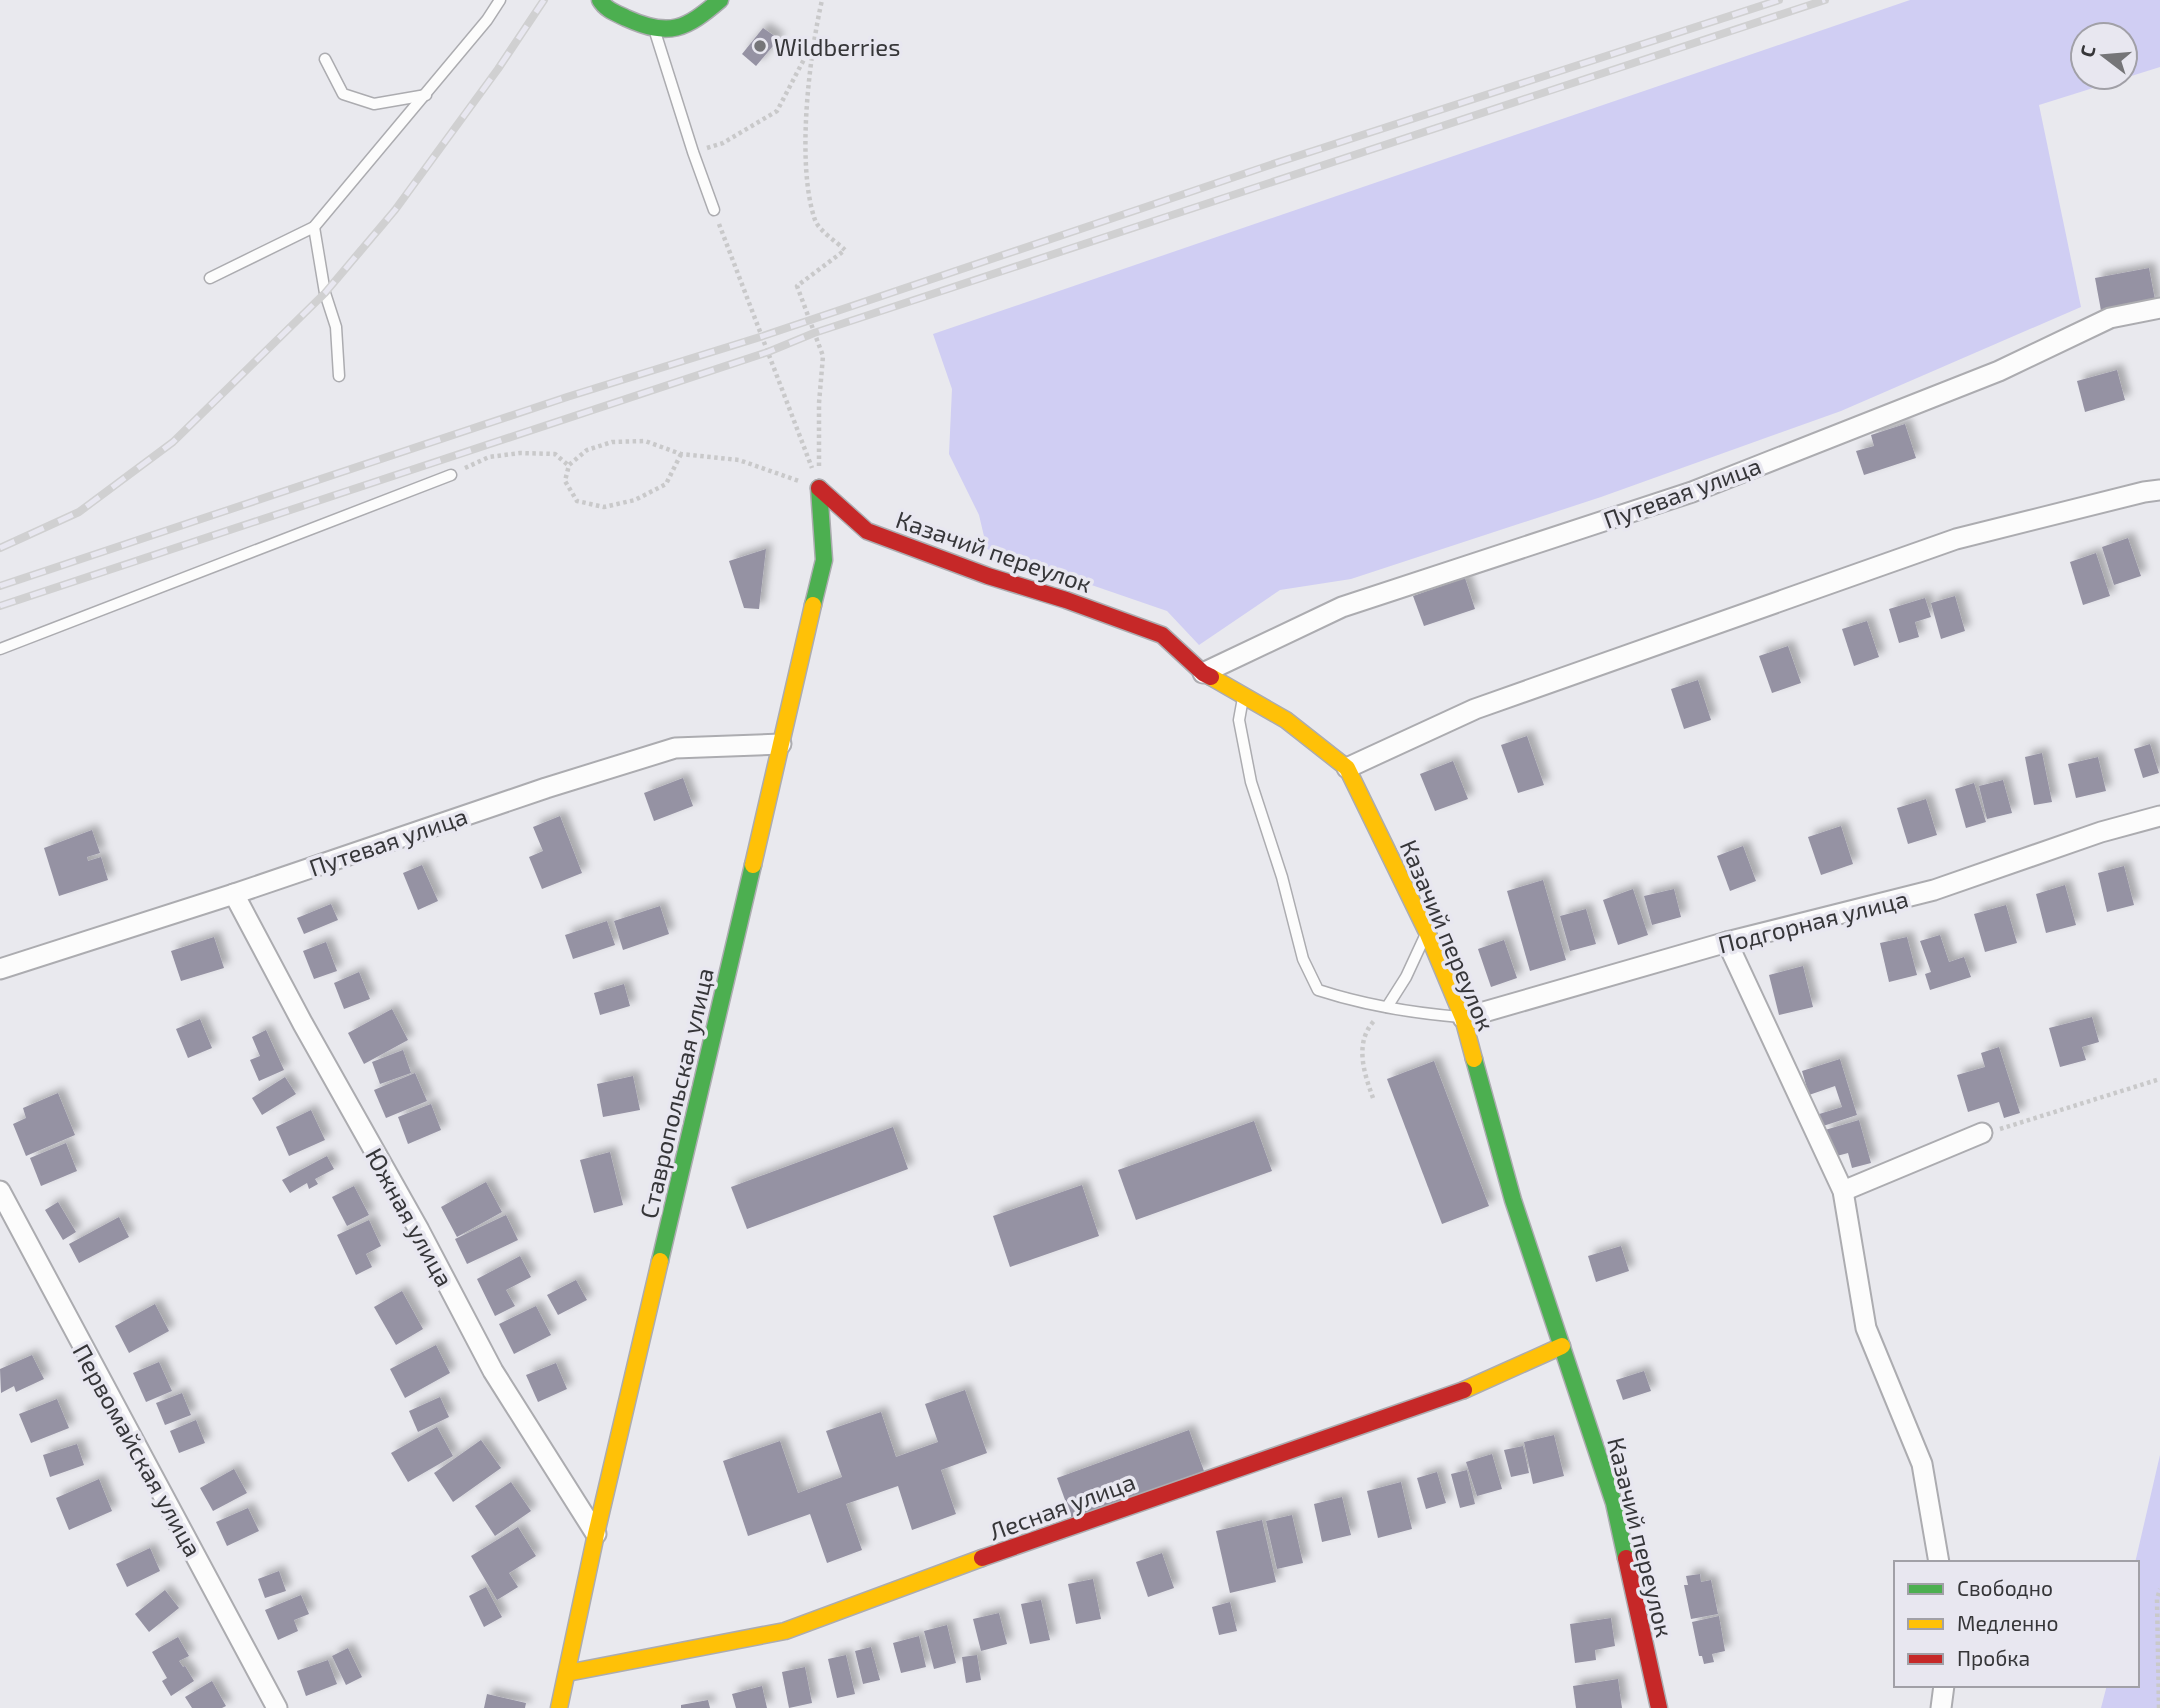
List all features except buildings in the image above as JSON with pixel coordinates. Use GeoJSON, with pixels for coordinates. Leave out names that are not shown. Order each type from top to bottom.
{"type":"FeatureCollection","features":[{"type":"Feature","properties":{"kind":"street"},"geometry":{"type":"LineString","coordinates":[[600,0],[605,8],[655,30],[678,31],[697,21],[720,0]]}},
{"type":"Feature","properties":{"kind":"street","name":"Путевая улица"},"geometry":{"type":"LineString","coordinates":[[1203,673],[1342,607],[1692,492],[1999,371],[2110,317],[2160,307]]}},
{"type":"Feature","properties":{"kind":"street","name":"Казачий переулок"},"geometry":{"type":"LineString","coordinates":[[819,488],[867,531],[988,576],[1162,635],[1203,673],[1286,720],[1347,768],[1427,932],[1463,1018],[1513,1200],[1614,1503],[1659,1708]]}},
{"type":"Feature","properties":{"kind":"street","name":"Ставропольская улица"},"geometry":{"type":"LineString","coordinates":[[559,1708],[596,1534],[824,560],[819,488]]}},
{"type":"Feature","properties":{"kind":"street"},"geometry":{"type":"LineString","coordinates":[[1347,768],[1475,709],[1956,539],[2160,490]]}},
{"type":"Feature","properties":{"kind":"street","name":"Путевая улица"},"geometry":{"type":"LineString","coordinates":[[0,969],[234,894],[546,788],[675,748],[781,744]]}},
{"type":"Feature","properties":{"kind":"street","name":"Подгорная улица"},"geometry":{"type":"LineString","coordinates":[[1463,1018],[1727,942],[1934,890],[2101,832],[2160,816]]}},
{"type":"Feature","properties":{"kind":"street","name":"Южная улица"},"geometry":{"type":"LineString","coordinates":[[234,894],[303,1024],[419,1230],[493,1371],[596,1534]]}},
{"type":"Feature","properties":{"kind":"street"},"geometry":{"type":"LineString","coordinates":[[1727,942],[1843,1191],[1866,1328],[1922,1464],[1939,1561]]}},
{"type":"Feature","properties":{"kind":"street"},"geometry":{"type":"LineString","coordinates":[[1843,1191],[1982,1133]]}},
{"type":"Feature","properties":{"kind":"street","name":"Первомайская улица"},"geometry":{"type":"LineString","coordinates":[[0,1191],[277,1708]]}},
{"type":"Feature","properties":{"kind":"street","name":"Лесная улица"},"geometry":{"type":"LineString","coordinates":[[567,1673],[785,1631],[1050,1533],[1476,1386],[1562,1346]]}},
{"type":"Feature","properties":{"kind":"street"},"geometry":{"type":"LineString","coordinates":[[1941,1708],[1944,1687]]}},
{"type":"Feature","properties":{"kind":"lane"},"geometry":{"type":"LineString","coordinates":[[210,278],[314,227],[426,95],[500,0]]}},
{"type":"Feature","properties":{"kind":"lane"},"geometry":{"type":"LineString","coordinates":[[655,30],[714,211]]}},
{"type":"Feature","properties":{"kind":"lane"},"geometry":{"type":"LineString","coordinates":[[325,59],[343,94],[374,104],[426,95]]}},
{"type":"Feature","properties":{"kind":"lane"},"geometry":{"type":"LineString","coordinates":[[314,227],[325,293],[337,327],[339,376]]}},
{"type":"Feature","properties":{"kind":"lane"},"geometry":{"type":"LineString","coordinates":[[0,649],[451,475]]}},
{"type":"Feature","properties":{"kind":"lane"},"geometry":{"type":"LineString","coordinates":[[1244,697],[1239,720],[1251,782],[1282,877],[1303,959],[1318,990],[1353,1001],[1463,1018]]}},
{"type":"Feature","properties":{"kind":"lane"},"geometry":{"type":"LineString","coordinates":[[1387,1007],[1406,977],[1427,932]]}},
{"type":"Feature","properties":{"kind":"path"},"geometry":{"type":"LineString","coordinates":[[819,488],[819,403],[823,356],[797,286],[845,250],[816,222],[805,164],[813,42],[822,0]]}},
{"type":"Feature","properties":{"kind":"path"},"geometry":{"type":"LineString","coordinates":[[693,152],[723,143],[778,111],[813,42]]}},
{"type":"Feature","properties":{"kind":"path"},"geometry":{"type":"LineString","coordinates":[[714,211],[819,488]]}},
{"type":"Feature","properties":{"kind":"path"},"geometry":{"type":"LineString","coordinates":[[681,454],[666,484],[635,500],[604,507],[578,501],[565,481],[569,465],[587,450],[612,442],[645,441],[681,454],[739,460],[819,488]]}},
{"type":"Feature","properties":{"kind":"path"},"geometry":{"type":"LineString","coordinates":[[451,475],[489,457],[520,453],[555,454],[569,465]]}},
{"type":"Feature","properties":{"kind":"path"},"geometry":{"type":"LineString","coordinates":[[1373,1098],[1366,1078],[1362,1046],[1369,1027],[1387,1007]]}},
{"type":"Feature","properties":{"kind":"path"},"geometry":{"type":"LineString","coordinates":[[1982,1133],[2160,1079]]}},
{"type":"Feature","properties":{"kind":"path"},"geometry":{"type":"LineString","coordinates":[[2159,1708],[2157,1599],[2160,1589]]}},
{"type":"Feature","properties":{"kind":"shaded area"},"geometry":{"type":"Polygon","coordinates":[[[1910,0],[2160,0],[2160,67],[2139,74],[2139,21],[2069,21],[2069,91],[2084,91],[2039,105],[2081,307],[1841,411],[1601,497],[1351,579],[1280,590],[1199,645],[1167,611],[987,549],[979,515],[949,454],[952,389],[933,334],[1910,0]]]}},
{"type":"Feature","properties":{"kind":"shaded area"},"geometry":{"type":"Polygon","coordinates":[[[2160,1455],[2160,1708],[2101,1708],[2106,1687],[2139,1687],[2139,1561],[2135,1561],[2160,1455]]]}},
{"type":"Feature","properties":{"kind":"railway"},"geometry":{"type":"LineString","coordinates":[[0,548],[79,512],[173,442],[325,293],[395,210],[498,69],[544,0]]}},
{"type":"Feature","properties":{"kind":"railway"},"geometry":{"type":"LineString","coordinates":[[0,586],[567,397],[763,336],[1279,162],[1779,0]]}},
{"type":"Feature","properties":{"kind":"railway"},"geometry":{"type":"LineString","coordinates":[[0,606],[768,352],[814,333],[1825,0]]}},
{"type":"Feature","properties":{"kind":"traffic: fast"},"geometry":{"type":"LineString","coordinates":[[600,0],[608,9],[626,18],[654,28],[666,29],[687,24],[720,0]]}},
{"type":"Feature","properties":{"kind":"traffic: fast"},"geometry":{"type":"LineString","coordinates":[[813,605],[824,560],[819,488]]}},
{"type":"Feature","properties":{"kind":"traffic: fast"},"geometry":{"type":"LineString","coordinates":[[660,1261],[753,865]]}},
{"type":"Feature","properties":{"kind":"traffic: fast"},"geometry":{"type":"LineString","coordinates":[[1474,1059],[1513,1200],[1614,1503],[1626,1558]]}},
{"type":"Feature","properties":{"kind":"traffic: slow"},"geometry":{"type":"LineString","coordinates":[[753,865],[813,605]]}},
{"type":"Feature","properties":{"kind":"traffic: slow"},"geometry":{"type":"LineString","coordinates":[[1211,677],[1286,720],[1347,768],[1427,932],[1463,1018],[1474,1059]]}},
{"type":"Feature","properties":{"kind":"traffic: slow"},"geometry":{"type":"LineString","coordinates":[[559,1708],[596,1534],[660,1261]]}},
{"type":"Feature","properties":{"kind":"traffic: slow"},"geometry":{"type":"LineString","coordinates":[[1464,1390],[1562,1346]]}},
{"type":"Feature","properties":{"kind":"traffic: slow"},"geometry":{"type":"LineString","coordinates":[[567,1673],[785,1631],[982,1558]]}},
{"type":"Feature","properties":{"kind":"traffic: jam"},"geometry":{"type":"LineString","coordinates":[[819,488],[867,531],[988,576],[1066,600],[1162,635],[1203,673],[1211,677]]}},
{"type":"Feature","properties":{"kind":"traffic: jam"},"geometry":{"type":"LineString","coordinates":[[982,1558],[1464,1390]]}},
{"type":"Feature","properties":{"kind":"traffic: jam"},"geometry":{"type":"LineString","coordinates":[[1626,1558],[1659,1708]]}},
{"type":"Feature","properties":{"kind":"place","name":"Wildberries"},"geometry":{"type":"Point","coordinates":[760,46]}}]}
